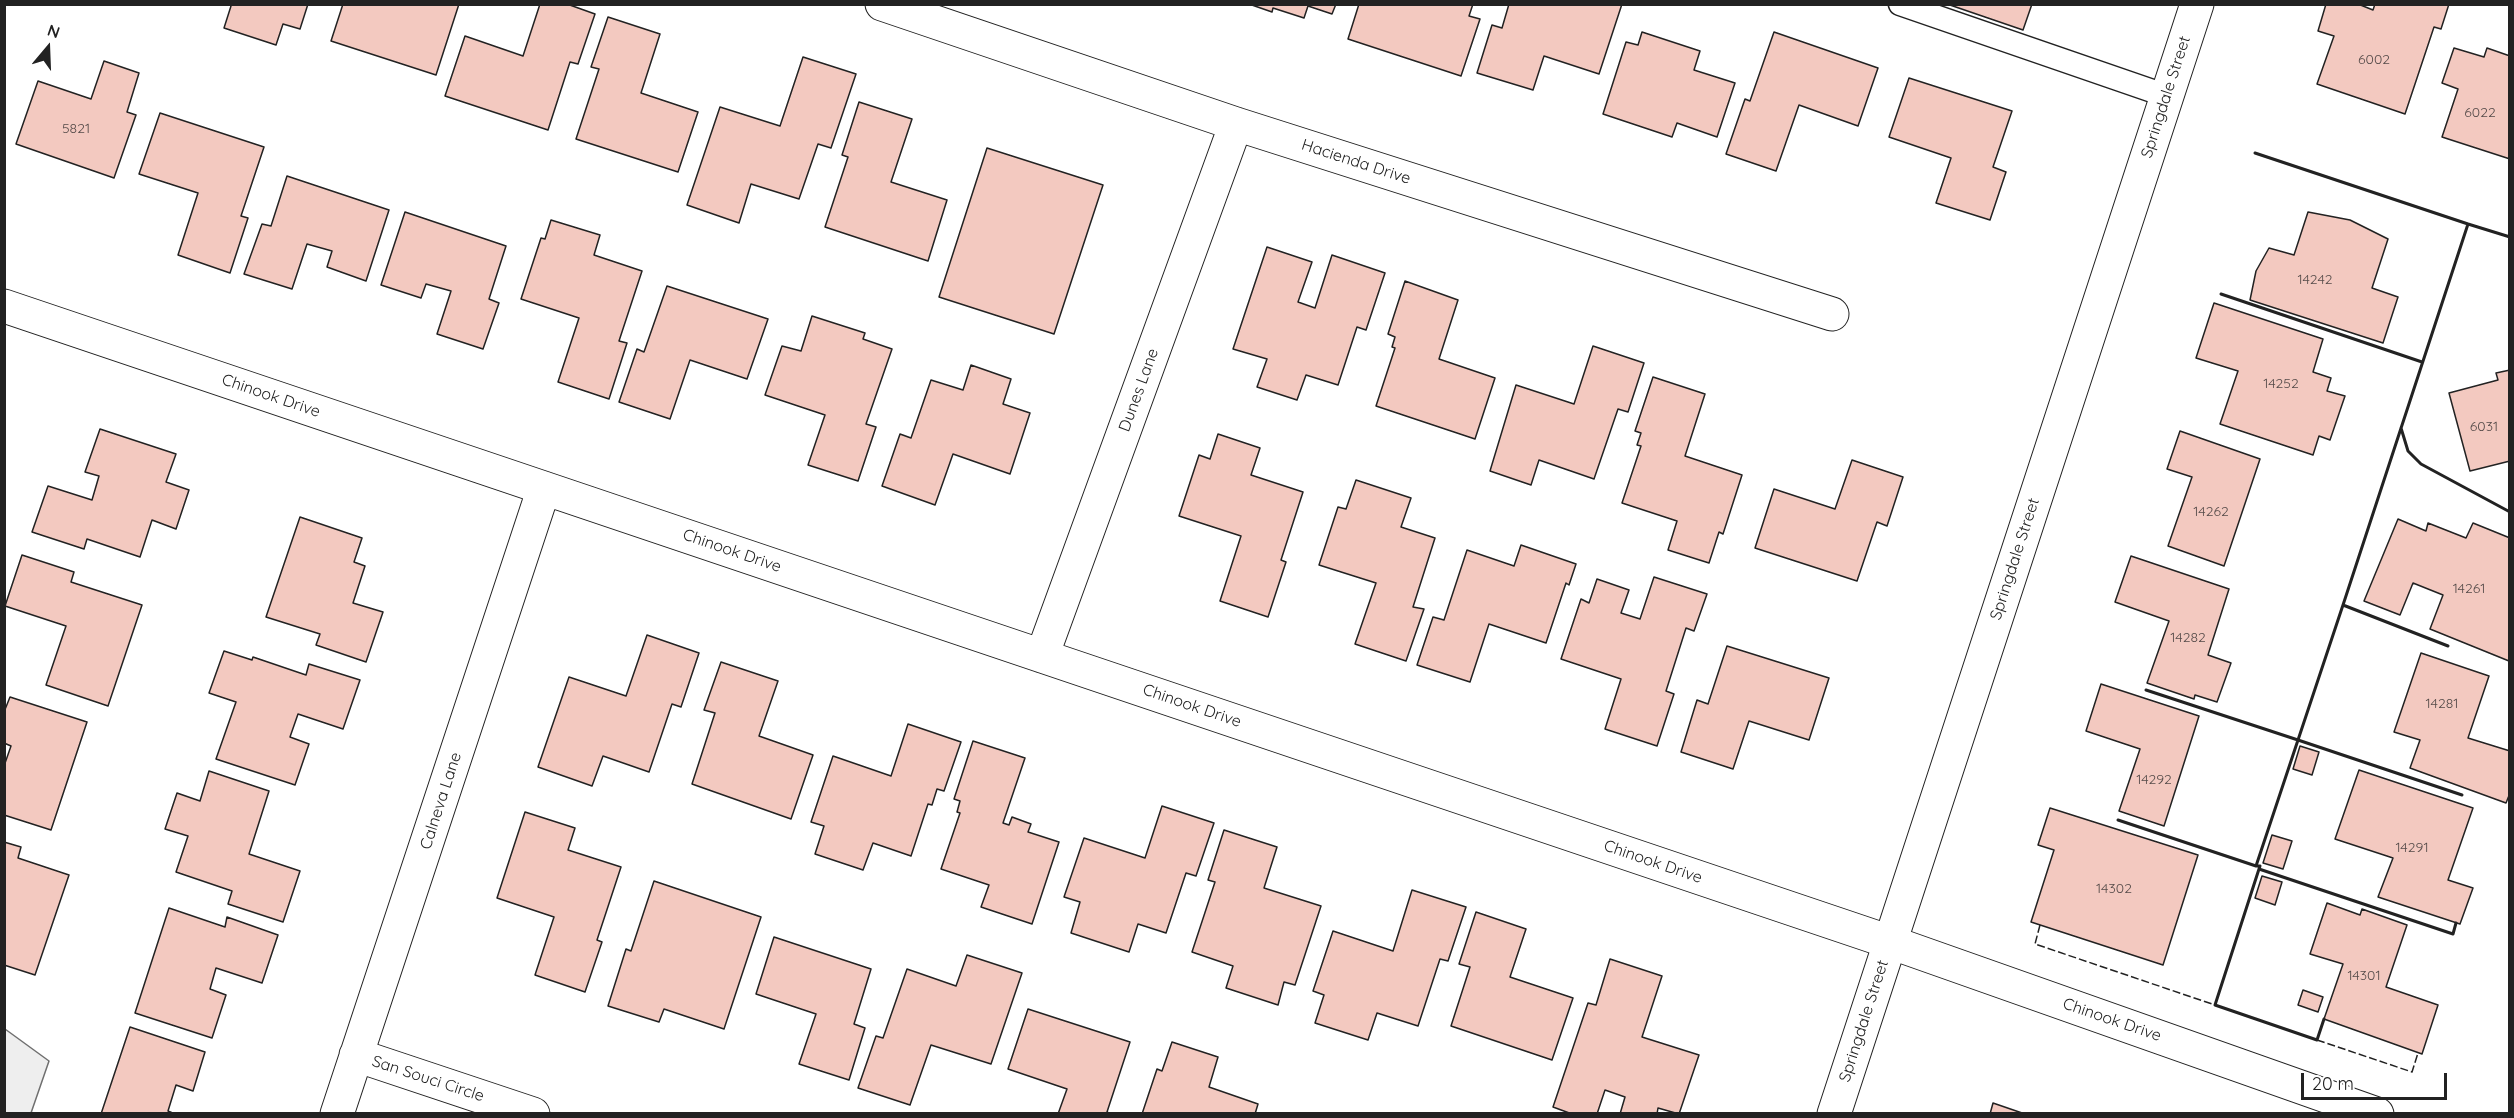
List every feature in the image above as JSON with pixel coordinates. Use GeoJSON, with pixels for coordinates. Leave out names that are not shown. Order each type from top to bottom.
{"type":"FeatureCollection","features":[{"type":"Feature","properties":{"kind":"street","name":"Hacienda Drive"},"geometry":{"type":"LineString","coordinates":[[882,4],[1236,124],[1833,314]]}},
{"type":"Feature","properties":{"kind":"street","name":"Springdale Street"},"geometry":{"type":"LineString","coordinates":[[1834,1113],[2197,4]]}},
{"type":"Feature","properties":{"kind":"street","name":"Dunes Lane"},"geometry":{"type":"LineString","coordinates":[[1042,656],[1236,124]]}},
{"type":"Feature","properties":{"kind":"street","name":"Chinook Drive"},"geometry":{"type":"LineString","coordinates":[[4,306],[1890,942],[2377,1113]]}},
{"type":"Feature","properties":{"kind":"street","name":"Calneva Lane"},"geometry":{"type":"LineString","coordinates":[[337,1113],[544,488]]}},
{"type":"Feature","properties":{"kind":"street","name":"San Souci Circle"},"geometry":{"type":"LineString","coordinates":[[356,1055],[533,1113]]}},
{"type":"Feature","properties":{"kind":"lane"},"geometry":{"type":"LineString","coordinates":[[1900,4],[2167,96]]}},
{"type":"Feature","properties":{"kind":"shaded area"},"geometry":{"type":"Polygon","coordinates":[[[5,1029],[49,1061],[31,1113],[5,1113],[5,1029]]]}},
{"type":"Feature","properties":{"kind":"building"},"geometry":{"type":"Polygon","coordinates":[[[228,4],[308,4],[300,29],[283,24],[276,45],[224,28],[231,6],[228,4]]]}},
{"type":"Feature","properties":{"kind":"building"},"geometry":{"type":"Polygon","coordinates":[[[343,4],[459,4],[436,75],[331,41],[343,4]]]}},
{"type":"Feature","properties":{"kind":"building"},"geometry":{"type":"Polygon","coordinates":[[[540,4],[567,4],[595,14],[578,64],[570,62],[548,130],[445,96],[465,36],[523,56],[540,4]]]}},
{"type":"Feature","properties":{"kind":"building"},"geometry":{"type":"Polygon","coordinates":[[[1249,4],[1336,4],[1332,14],[1308,6],[1304,18],[1273,8],[1272,12],[1249,4]]]}},
{"type":"Feature","properties":{"kind":"building"},"geometry":{"type":"Polygon","coordinates":[[[1359,4],[1473,4],[1469,16],[1480,19],[1461,76],[1348,39],[1359,4]]]}},
{"type":"Feature","properties":{"kind":"building"},"geometry":{"type":"Polygon","coordinates":[[[1509,4],[1622,4],[1599,74],[1544,56],[1533,90],[1477,73],[1492,25],[1502,28],[1509,4]]]}},
{"type":"Feature","properties":{"kind":"building"},"geometry":{"type":"Polygon","coordinates":[[[1947,4],[2032,4],[2023,30],[1947,4]]]}},
{"type":"Feature","properties":{"kind":"building"},"geometry":{"type":"Polygon","coordinates":[[[2326,4],[2358,4],[2373,10],[2375,4],[2449,4],[2441,29],[2434,27],[2405,114],[2317,84],[2334,36],[2318,31],[2326,4]]]}},
{"type":"Feature","properties":{"kind":"building"},"geometry":{"type":"Polygon","coordinates":[[[608,17],[660,34],[641,93],[698,112],[678,172],[576,139],[599,69],[591,67],[608,17]]]}},
{"type":"Feature","properties":{"kind":"building"},"geometry":{"type":"Polygon","coordinates":[[[1642,32],[1700,51],[1694,70],[1735,83],[1717,137],[1677,123],[1672,137],[1603,114],[1626,42],[1638,45],[1642,32]]]}},
{"type":"Feature","properties":{"kind":"building"},"geometry":{"type":"Polygon","coordinates":[[[1774,32],[1878,68],[1858,126],[1799,105],[1776,171],[1726,154],[1745,99],[1750,101],[1774,32]]]}},
{"type":"Feature","properties":{"kind":"building"},"geometry":{"type":"Polygon","coordinates":[[[2454,48],[2484,57],[2487,48],[2510,56],[2510,159],[2442,137],[2458,89],[2442,83],[2454,48]]]}},
{"type":"Feature","properties":{"kind":"building"},"geometry":{"type":"Polygon","coordinates":[[[803,57],[856,74],[831,148],[818,144],[799,199],[751,184],[739,223],[687,205],[720,107],[780,126],[803,57]]]}},
{"type":"Feature","properties":{"kind":"building"},"geometry":{"type":"Polygon","coordinates":[[[104,61],[139,73],[127,112],[136,115],[114,178],[16,144],[38,81],[91,99],[104,61]]]}},
{"type":"Feature","properties":{"kind":"building"},"geometry":{"type":"Polygon","coordinates":[[[1909,78],[2012,111],[1993,167],[2006,172],[1990,220],[1936,203],[1951,158],[1889,137],[1909,78]]]}},
{"type":"Feature","properties":{"kind":"building"},"geometry":{"type":"Polygon","coordinates":[[[859,102],[912,119],[891,182],[947,200],[928,261],[825,227],[848,157],[842,155],[859,102]]]}},
{"type":"Feature","properties":{"kind":"building"},"geometry":{"type":"Polygon","coordinates":[[[160,113],[264,147],[241,216],[248,218],[230,273],[178,255],[198,193],[139,174],[160,113]]]}},
{"type":"Feature","properties":{"kind":"building"},"geometry":{"type":"Polygon","coordinates":[[[987,148],[1103,185],[1054,334],[939,297],[987,148]]]}},
{"type":"Feature","properties":{"kind":"building"},"geometry":{"type":"Polygon","coordinates":[[[287,176],[389,210],[366,281],[327,267],[332,251],[307,244],[292,289],[244,274],[262,224],[271,226],[287,176]]]}},
{"type":"Feature","properties":{"kind":"building"},"geometry":{"type":"Polygon","coordinates":[[[405,212],[506,246],[489,299],[499,303],[483,349],[437,334],[451,291],[426,284],[421,298],[381,285],[405,212]]]}},
{"type":"Feature","properties":{"kind":"building"},"geometry":{"type":"Polygon","coordinates":[[[2308,212],[2350,220],[2388,239],[2372,288],[2398,297],[2383,343],[2250,300],[2256,271],[2269,248],[2294,255],[2308,212]]]}},
{"type":"Feature","properties":{"kind":"building"},"geometry":{"type":"Polygon","coordinates":[[[551,220],[600,235],[594,255],[642,271],[619,341],[627,343],[609,399],[558,382],[579,318],[521,299],[541,238],[545,239],[551,220]]]}},
{"type":"Feature","properties":{"kind":"building"},"geometry":{"type":"Polygon","coordinates":[[[1267,247],[1312,262],[1298,302],[1315,308],[1332,255],[1385,273],[1366,330],[1357,327],[1338,385],[1306,375],[1297,400],[1257,387],[1267,359],[1233,349],[1267,247]]]}},
{"type":"Feature","properties":{"kind":"building"},"geometry":{"type":"Polygon","coordinates":[[[1405,281],[1458,300],[1439,359],[1495,378],[1475,439],[1376,406],[1395,348],[1392,347],[1395,337],[1388,334],[1405,281]]]}},
{"type":"Feature","properties":{"kind":"building"},"geometry":{"type":"Polygon","coordinates":[[[667,286],[768,319],[747,379],[690,360],[670,419],[619,402],[637,349],[644,352],[667,286]]]}},
{"type":"Feature","properties":{"kind":"building"},"geometry":{"type":"Polygon","coordinates":[[[2214,303],[2323,339],[2313,372],[2331,378],[2327,391],[2345,396],[2330,440],[2319,436],[2313,455],[2220,424],[2238,371],[2196,358],[2214,303]]]}},
{"type":"Feature","properties":{"kind":"building"},"geometry":{"type":"Polygon","coordinates":[[[812,316],[865,333],[863,339],[892,349],[866,424],[876,427],[858,481],[808,465],[825,415],[765,395],[782,346],[801,351],[812,316]]]}},
{"type":"Feature","properties":{"kind":"building"},"geometry":{"type":"Polygon","coordinates":[[[1593,346],[1644,363],[1628,412],[1618,409],[1594,479],[1539,460],[1531,485],[1490,471],[1516,385],[1574,404],[1593,346]]]}},
{"type":"Feature","properties":{"kind":"building"},"geometry":{"type":"Polygon","coordinates":[[[971,365],[1011,379],[1003,404],[1030,413],[1010,474],[953,454],[935,505],[882,486],[900,434],[911,438],[931,380],[963,390],[971,365]]]}},
{"type":"Feature","properties":{"kind":"building"},"geometry":{"type":"Polygon","coordinates":[[[2510,370],[2510,461],[2470,471],[2449,393],[2498,380],[2496,373],[2510,370]]]}},
{"type":"Feature","properties":{"kind":"building"},"geometry":{"type":"Polygon","coordinates":[[[1653,377],[1705,394],[1685,456],[1742,475],[1723,534],[1719,532],[1709,563],[1668,550],[1677,521],[1622,503],[1641,446],[1637,445],[1641,433],[1635,431],[1653,377]]]}},
{"type":"Feature","properties":{"kind":"building"},"geometry":{"type":"Polygon","coordinates":[[[100,429],[176,454],[166,482],[189,490],[176,529],[152,520],[140,557],[87,539],[84,549],[32,532],[48,486],[92,500],[99,476],[85,472],[100,429]]]}},
{"type":"Feature","properties":{"kind":"building"},"geometry":{"type":"Polygon","coordinates":[[[2180,431],[2260,459],[2224,566],[2168,546],[2192,477],[2167,469],[2180,431]]]}},
{"type":"Feature","properties":{"kind":"building"},"geometry":{"type":"Polygon","coordinates":[[[1218,434],[1260,448],[1251,475],[1303,492],[1281,560],[1286,562],[1268,617],[1220,601],[1241,536],[1179,516],[1199,455],[1210,459],[1218,434]]]}},
{"type":"Feature","properties":{"kind":"building"},"geometry":{"type":"Polygon","coordinates":[[[1852,460],[1903,477],[1887,526],[1877,522],[1857,581],[1755,548],[1774,489],[1835,509],[1852,460]]]}},
{"type":"Feature","properties":{"kind":"building"},"geometry":{"type":"Polygon","coordinates":[[[1356,480],[1411,498],[1401,527],[1435,538],[1413,607],[1424,609],[1406,661],[1355,644],[1376,583],[1319,565],[1338,507],[1346,509],[1356,480]]]}},
{"type":"Feature","properties":{"kind":"building"},"geometry":{"type":"Polygon","coordinates":[[[300,517],[362,538],[354,562],[365,566],[353,603],[383,612],[366,662],[316,645],[320,634],[266,617],[300,517]]]}},
{"type":"Feature","properties":{"kind":"building"},"geometry":{"type":"Polygon","coordinates":[[[2398,519],[2426,531],[2428,523],[2466,538],[2473,523],[2510,538],[2509,661],[2430,629],[2443,595],[2413,583],[2400,615],[2364,601],[2398,519]]]}},
{"type":"Feature","properties":{"kind":"building"},"geometry":{"type":"Polygon","coordinates":[[[1521,545],[1576,564],[1569,585],[1566,583],[1546,643],[1489,624],[1470,682],[1417,665],[1433,617],[1444,620],[1467,550],[1514,566],[1521,545]]]}},
{"type":"Feature","properties":{"kind":"building"},"geometry":{"type":"Polygon","coordinates":[[[22,555],[74,572],[71,582],[142,605],[108,706],[46,685],[66,626],[5,606],[22,555]]]}},
{"type":"Feature","properties":{"kind":"building"},"geometry":{"type":"Polygon","coordinates":[[[2131,556],[2229,589],[2208,655],[2231,663],[2217,702],[2195,695],[2194,699],[2147,683],[2169,621],[2115,602],[2131,556]]]}},
{"type":"Feature","properties":{"kind":"building"},"geometry":{"type":"Polygon","coordinates":[[[1654,577],[1707,594],[1694,631],[1686,628],[1666,691],[1674,694],[1657,746],[1605,729],[1621,679],[1561,659],[1581,599],[1589,603],[1597,579],[1629,590],[1621,613],[1640,619],[1654,577]]]}},
{"type":"Feature","properties":{"kind":"building"},"geometry":{"type":"Polygon","coordinates":[[[647,635],[699,653],[681,707],[672,704],[649,772],[603,756],[592,786],[538,767],[569,677],[626,696],[647,635]]]}},
{"type":"Feature","properties":{"kind":"building"},"geometry":{"type":"Polygon","coordinates":[[[1727,646],[1829,678],[1809,740],[1749,721],[1733,769],[1681,752],[1697,700],[1708,704],[1727,646]]]}},
{"type":"Feature","properties":{"kind":"building"},"geometry":{"type":"Polygon","coordinates":[[[224,651],[252,660],[253,657],[306,675],[309,664],[360,680],[343,729],[298,714],[290,737],[309,744],[295,785],[216,759],[236,702],[209,693],[224,651]]]}},
{"type":"Feature","properties":{"kind":"building"},"geometry":{"type":"Polygon","coordinates":[[[2421,653],[2489,676],[2468,738],[2510,751],[2510,793],[2506,803],[2410,768],[2420,740],[2394,732],[2421,653]]]}},
{"type":"Feature","properties":{"kind":"building"},"geometry":{"type":"Polygon","coordinates":[[[721,662],[778,681],[759,736],[813,755],[791,819],[692,784],[715,713],[704,710],[721,662]]]}},
{"type":"Feature","properties":{"kind":"building"},"geometry":{"type":"Polygon","coordinates":[[[2101,684],[2199,716],[2164,826],[2119,811],[2140,749],[2086,731],[2101,684]]]}},
{"type":"Feature","properties":{"kind":"building"},"geometry":{"type":"Polygon","coordinates":[[[10,697],[87,722],[51,830],[4,815],[4,766],[11,746],[4,743],[4,712],[10,697]]]}},
{"type":"Feature","properties":{"kind":"building"},"geometry":{"type":"Polygon","coordinates":[[[908,724],[961,742],[944,791],[937,789],[932,805],[928,804],[911,856],[873,843],[863,870],[815,854],[824,826],[811,822],[833,756],[891,776],[908,724]]]}},
{"type":"Feature","properties":{"kind":"building"},"geometry":{"type":"Polygon","coordinates":[[[973,741],[1025,758],[1003,823],[1009,825],[1012,817],[1031,824],[1028,832],[1059,842],[1032,924],[981,907],[989,885],[941,869],[960,813],[957,812],[960,801],[954,799],[973,741]]]}},
{"type":"Feature","properties":{"kind":"building"},"geometry":{"type":"Polygon","coordinates":[[[2300,746],[2319,752],[2312,775],[2293,769],[2300,746]]]}},
{"type":"Feature","properties":{"kind":"building"},"geometry":{"type":"Polygon","coordinates":[[[2359,770],[2473,808],[2448,880],[2473,888],[2460,924],[2378,897],[2393,858],[2335,839],[2359,770]]]}},
{"type":"Feature","properties":{"kind":"building"},"geometry":{"type":"Polygon","coordinates":[[[209,771],[269,791],[249,854],[300,871],[283,922],[228,904],[232,891],[176,872],[188,836],[165,829],[177,793],[200,801],[209,771]]]}},
{"type":"Feature","properties":{"kind":"building"},"geometry":{"type":"Polygon","coordinates":[[[1162,806],[1214,823],[1196,876],[1186,873],[1166,933],[1138,924],[1129,952],[1071,933],[1080,902],[1064,897],[1084,838],[1145,858],[1162,806]]]}},
{"type":"Feature","properties":{"kind":"building"},"geometry":{"type":"Polygon","coordinates":[[[2050,808],[2198,855],[2163,965],[2031,922],[2054,850],[2038,845],[2050,808]]]}},
{"type":"Feature","properties":{"kind":"building"},"geometry":{"type":"Polygon","coordinates":[[[525,812],[575,828],[568,850],[621,867],[597,940],[602,942],[585,992],[535,975],[554,917],[497,898],[525,812]]]}},
{"type":"Feature","properties":{"kind":"building"},"geometry":{"type":"Polygon","coordinates":[[[1224,830],[1277,847],[1264,888],[1321,906],[1295,985],[1284,982],[1278,1005],[1226,988],[1233,966],[1192,952],[1215,882],[1208,880],[1224,830]]]}},
{"type":"Feature","properties":{"kind":"building"},"geometry":{"type":"Polygon","coordinates":[[[2272,835],[2292,841],[2283,869],[2263,863],[2272,835]]]}},
{"type":"Feature","properties":{"kind":"building"},"geometry":{"type":"Polygon","coordinates":[[[4,842],[21,847],[18,858],[69,875],[35,975],[4,965],[4,842]]]}},
{"type":"Feature","properties":{"kind":"building"},"geometry":{"type":"Polygon","coordinates":[[[2262,876],[2282,882],[2275,905],[2255,898],[2262,876]]]}},
{"type":"Feature","properties":{"kind":"building"},"geometry":{"type":"Polygon","coordinates":[[[654,881],[761,917],[724,1029],[664,1009],[659,1022],[608,1006],[626,949],[631,951],[654,881]]]}},
{"type":"Feature","properties":{"kind":"building"},"geometry":{"type":"Polygon","coordinates":[[[1412,890],[1466,907],[1448,961],[1440,959],[1418,1026],[1377,1013],[1368,1040],[1315,1023],[1324,995],[1313,991],[1333,931],[1393,951],[1412,890]]]}},
{"type":"Feature","properties":{"kind":"building"},"geometry":{"type":"Polygon","coordinates":[[[2327,903],[2360,915],[2362,909],[2407,925],[2386,987],[2438,1005],[2422,1054],[2324,1019],[2343,964],[2310,954],[2327,903]]]}},
{"type":"Feature","properties":{"kind":"building"},"geometry":{"type":"Polygon","coordinates":[[[169,908],[225,927],[227,917],[278,935],[262,983],[216,968],[210,989],[226,995],[212,1038],[135,1013],[169,908]]]}},
{"type":"Feature","properties":{"kind":"building"},"geometry":{"type":"Polygon","coordinates":[[[1476,912],[1526,929],[1510,977],[1573,998],[1552,1060],[1451,1026],[1470,967],[1459,964],[1476,912]]]}},
{"type":"Feature","properties":{"kind":"building"},"geometry":{"type":"Polygon","coordinates":[[[774,937],[871,969],[854,1024],[865,1028],[849,1080],[799,1064],[816,1014],[756,994],[774,937]]]}},
{"type":"Feature","properties":{"kind":"building"},"geometry":{"type":"Polygon","coordinates":[[[967,955],[1022,973],[991,1064],[931,1045],[910,1105],[858,1088],[876,1036],[883,1038],[907,969],[956,986],[967,955]]]}},
{"type":"Feature","properties":{"kind":"building"},"geometry":{"type":"Polygon","coordinates":[[[1610,959],[1662,976],[1642,1037],[1699,1055],[1679,1114],[1658,1108],[1657,1114],[1620,1114],[1625,1097],[1605,1090],[1597,1114],[1572,1114],[1553,1107],[1588,1003],[1596,1005],[1610,959]]]}},
{"type":"Feature","properties":{"kind":"building"},"geometry":{"type":"Polygon","coordinates":[[[2303,990],[2323,997],[2318,1012],[2298,1005],[2303,990]]]}},
{"type":"Feature","properties":{"kind":"building"},"geometry":{"type":"Polygon","coordinates":[[[1028,1009],[1130,1042],[1107,1112],[1111,1114],[1058,1114],[1067,1089],[1008,1069],[1028,1009]]]}},
{"type":"Feature","properties":{"kind":"building"},"geometry":{"type":"Polygon","coordinates":[[[130,1027],[205,1052],[193,1091],[176,1085],[168,1111],[175,1114],[101,1114],[130,1027]]]}},
{"type":"Feature","properties":{"kind":"building"},"geometry":{"type":"Polygon","coordinates":[[[1172,1042],[1218,1057],[1209,1087],[1258,1104],[1255,1114],[1142,1114],[1157,1069],[1162,1071],[1172,1042]]]}},
{"type":"Feature","properties":{"kind":"building"},"geometry":{"type":"Polygon","coordinates":[[[1993,1103],[2025,1114],[1990,1114],[1993,1103]]]}},
{"type":"Feature","properties":{"kind":"fence"},"geometry":{"type":"LineString","coordinates":[[2040,925],[2035,944],[2215,1005]]}},
{"type":"Feature","properties":{"kind":"fence"},"geometry":{"type":"LineString","coordinates":[[2317,1040],[2412,1072],[2418,1053]]}},
{"type":"Feature","properties":{"kind":"wall"},"geometry":{"type":"LineString","coordinates":[[2255,153],[2468,224]]}},
{"type":"Feature","properties":{"kind":"wall"},"geometry":{"type":"LineString","coordinates":[[2343,605],[2468,224],[2510,237]]}},
{"type":"Feature","properties":{"kind":"wall"},"geometry":{"type":"LineString","coordinates":[[2221,294],[2422,362]]}},
{"type":"Feature","properties":{"kind":"wall"},"geometry":{"type":"LineString","coordinates":[[2401,428],[2408,451],[2421,464],[2510,512]]}},
{"type":"Feature","properties":{"kind":"wall"},"geometry":{"type":"LineString","coordinates":[[2146,690],[2298,740],[2343,605],[2448,646]]}},
{"type":"Feature","properties":{"kind":"wall"},"geometry":{"type":"LineString","coordinates":[[2259,869],[2260,866],[2256,866],[2298,740],[2462,795]]}},
{"type":"Feature","properties":{"kind":"wall"},"geometry":{"type":"LineString","coordinates":[[2118,820],[2256,866]]}},
{"type":"Feature","properties":{"kind":"wall"},"geometry":{"type":"LineString","coordinates":[[2324,1019],[2317,1040],[2215,1005],[2259,869],[2453,934],[2456,923]]}}]}
